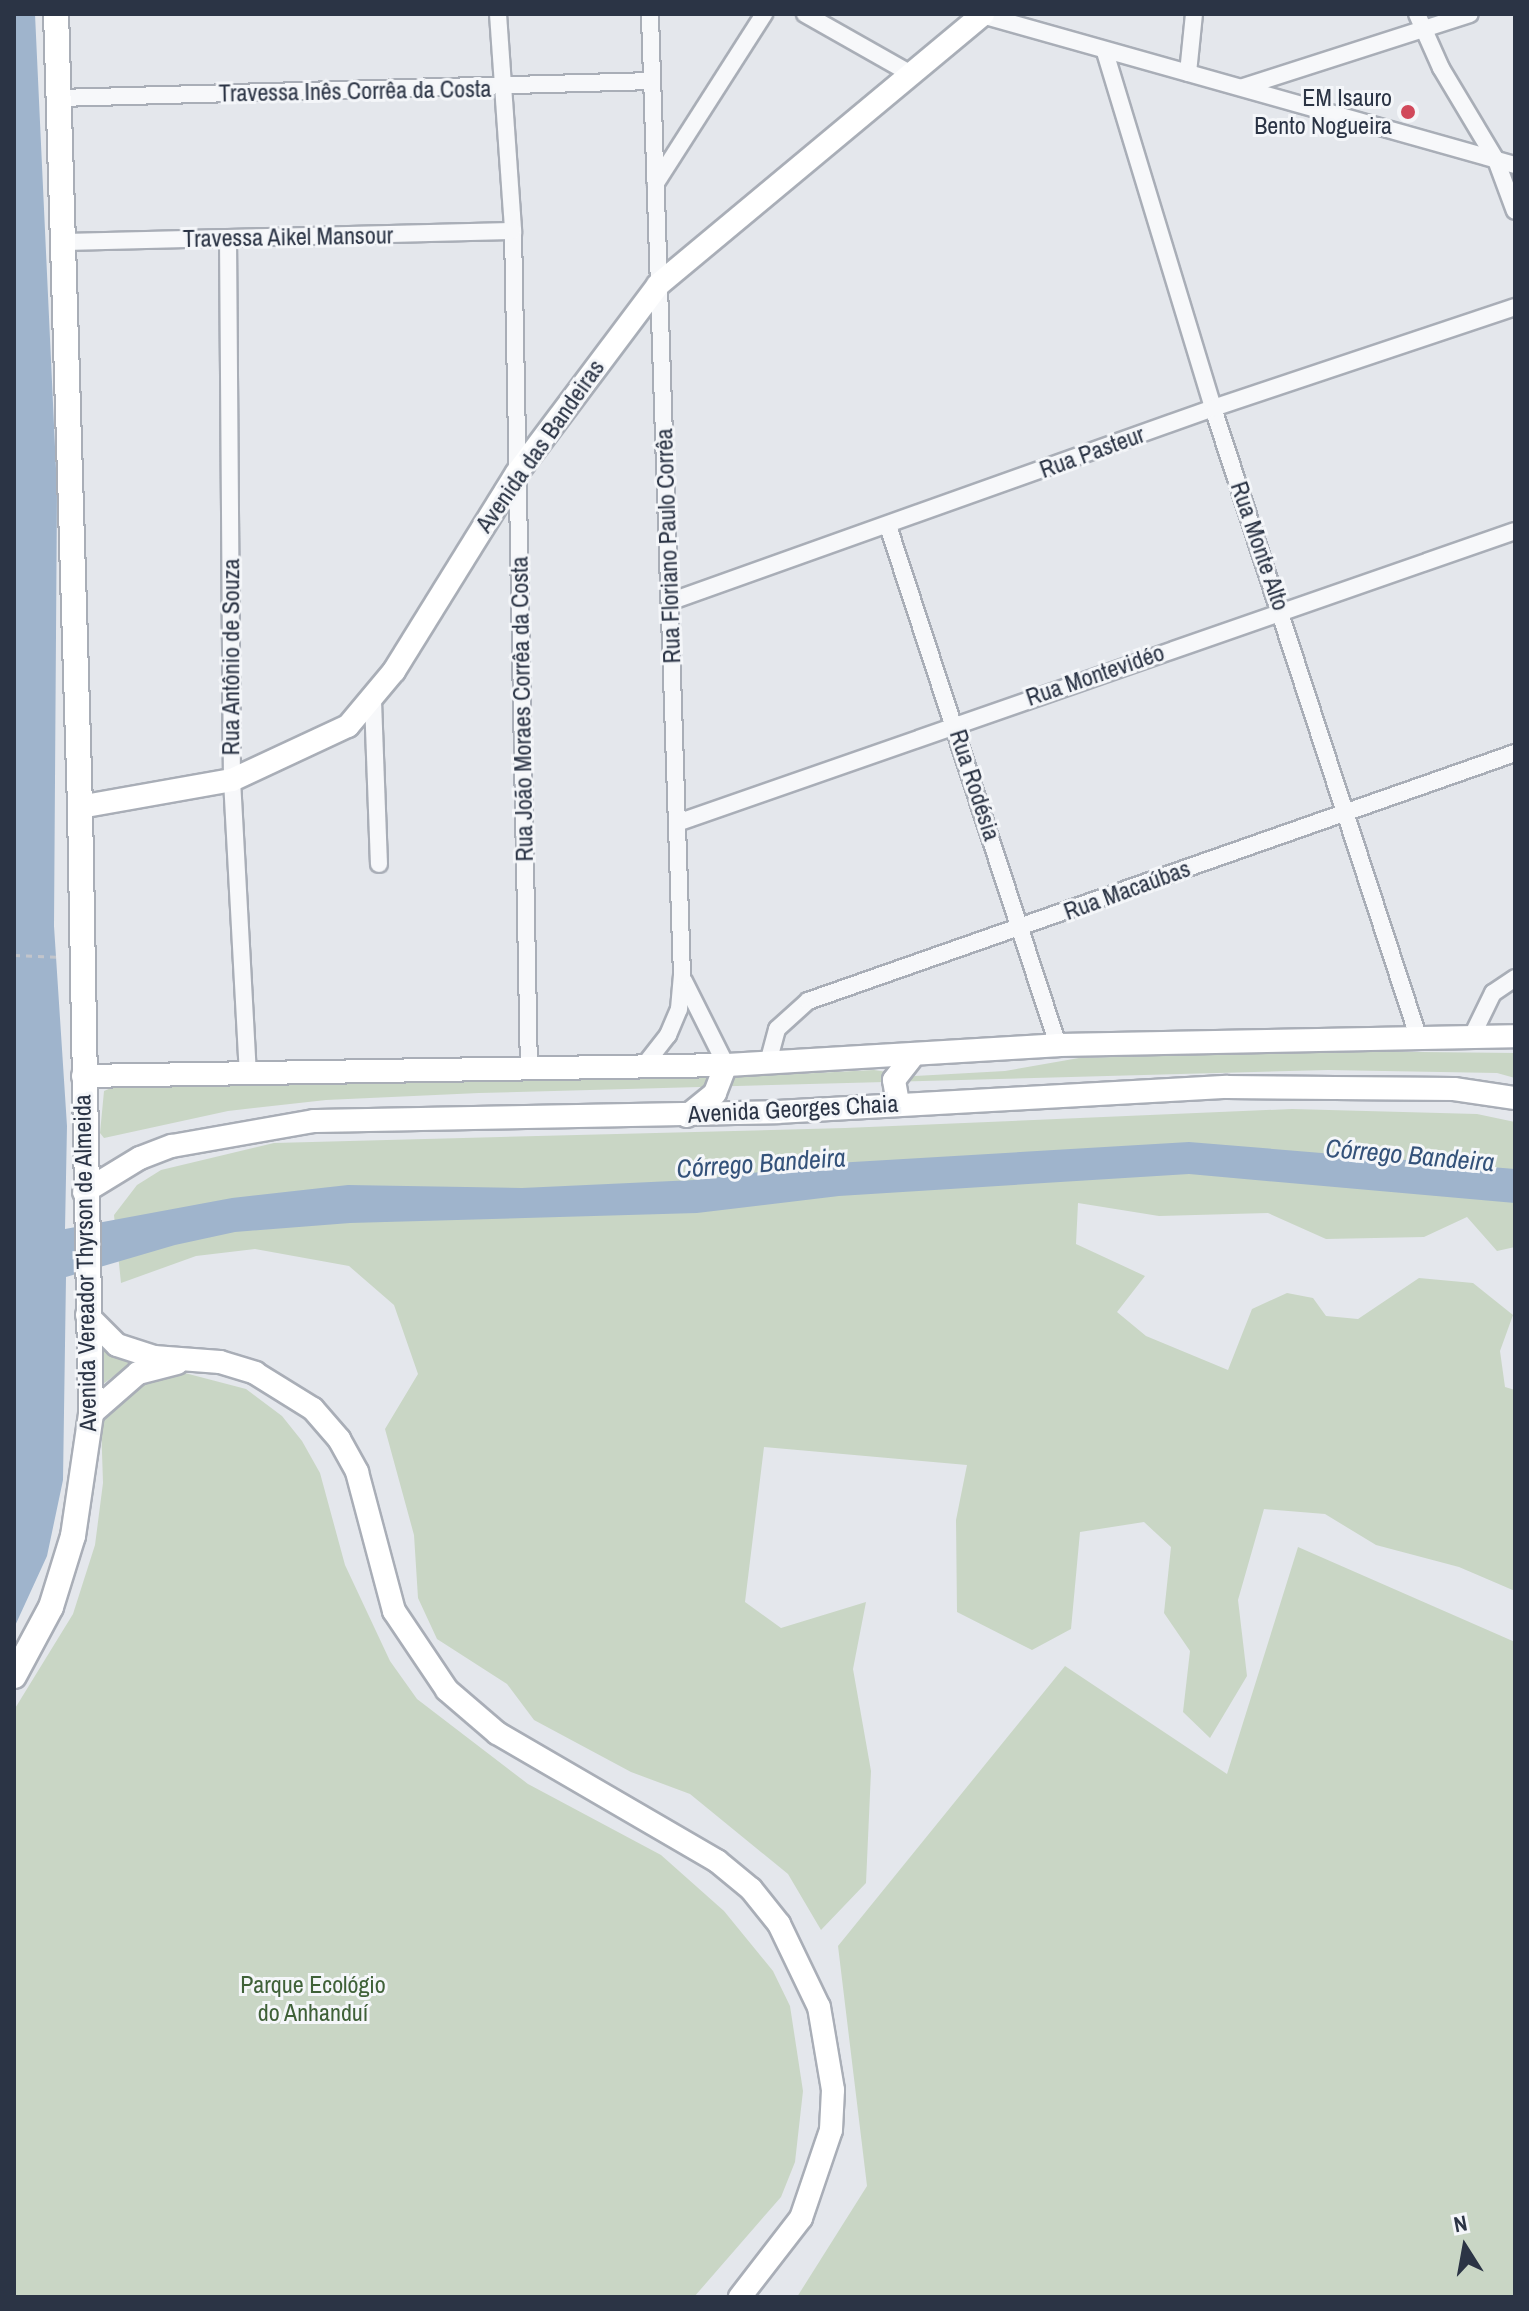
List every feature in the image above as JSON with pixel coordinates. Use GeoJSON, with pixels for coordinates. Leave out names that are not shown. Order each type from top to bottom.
{"type":"FeatureCollection","features":[{"type":"Feature","properties":{"kind":"main road","name":"Avenida Vereador Thyrson de Almeida"},"geometry":{"type":"LineString","coordinates":[[14,1676],[51,1607],[73,1536],[91,1414],[84,1192],[80,807],[56,14]]}},
{"type":"Feature","properties":{"kind":"main road","name":"Avenida das Bandeiras"},"geometry":{"type":"LineString","coordinates":[[80,807],[232,780],[348,726],[373,701],[517,473],[658,285],[983,14]]}},
{"type":"Feature","properties":{"kind":"main road","name":"Avenida Georges Chaia"},"geometry":{"type":"LineString","coordinates":[[83,1076],[726,1065],[769,1059],[911,1058],[1058,1045],[1515,1036]]}},
{"type":"Feature","properties":{"kind":"main road"},"geometry":{"type":"LineString","coordinates":[[898,1103],[894,1080],[911,1058]]}},
{"type":"Feature","properties":{"kind":"main road"},"geometry":{"type":"LineString","coordinates":[[687,1116],[715,1093],[726,1065]]}},
{"type":"Feature","properties":{"kind":"main road","name":"Avenida Georges Chaia"},"geometry":{"type":"LineString","coordinates":[[84,1192],[140,1158],[172,1146],[259,1127],[365,1119],[687,1116],[1227,1087],[1454,1089],[1515,1098]]}},
{"type":"Feature","properties":{"kind":"main road"},"geometry":{"type":"LineString","coordinates":[[87,1315],[117,1345],[154,1357],[190,1359],[255,1373],[287,1389],[339,1439],[357,1472],[394,1611],[447,1690],[497,1733],[717,1861],[751,1889],[779,1924],[819,2007],[833,2090],[831,2130],[801,2218],[740,2297]]}},
{"type":"Feature","properties":{"kind":"main road"},"geometry":{"type":"LineString","coordinates":[[91,1414],[138,1373],[190,1359]]}},
{"type":"Feature","properties":{"kind":"street","name":"Rua João Moraes Corrêa da Costa"},"geometry":{"type":"LineString","coordinates":[[498,14],[499,88],[513,231],[529,1069]]}},
{"type":"Feature","properties":{"kind":"street","name":"Rua Floriano Paulo Corrêa"},"geometry":{"type":"LineString","coordinates":[[643,1067],[668,1035],[679,1009],[682,976],[672,601],[650,14]]}},
{"type":"Feature","properties":{"kind":"street"},"geometry":{"type":"LineString","coordinates":[[656,183],[764,14]]}},
{"type":"Feature","properties":{"kind":"street"},"geometry":{"type":"LineString","coordinates":[[805,14],[913,75]]}},
{"type":"Feature","properties":{"kind":"street"},"geometry":{"type":"LineString","coordinates":[[983,14],[1105,52],[1515,165]]}},
{"type":"Feature","properties":{"kind":"street"},"geometry":{"type":"LineString","coordinates":[[1188,73],[1194,14]]}},
{"type":"Feature","properties":{"kind":"street"},"geometry":{"type":"LineString","coordinates":[[1242,88],[1419,21],[1470,14]]}},
{"type":"Feature","properties":{"kind":"street"},"geometry":{"type":"LineString","coordinates":[[1419,21],[1496,160],[1515,211]]}},
{"type":"Feature","properties":{"kind":"street","name":"Rua Monte Alto"},"geometry":{"type":"LineString","coordinates":[[1105,52],[1213,408],[1348,809],[1419,1039]]}},
{"type":"Feature","properties":{"kind":"street","name":"Travessa Inês Corrêa da Costa"},"geometry":{"type":"LineString","coordinates":[[59,98],[499,88],[652,81]]}},
{"type":"Feature","properties":{"kind":"street","name":"Travessa Aikel Mansour"},"geometry":{"type":"LineString","coordinates":[[63,242],[513,231]]}},
{"type":"Feature","properties":{"kind":"street","name":"Rua Antônio de Souza"},"geometry":{"type":"LineString","coordinates":[[228,238],[232,780],[248,1075]]}},
{"type":"Feature","properties":{"kind":"street","name":"Rua Pasteur"},"geometry":{"type":"LineString","coordinates":[[672,601],[1213,408],[1515,307]]}},
{"type":"Feature","properties":{"kind":"street","name":"Rua Rodésia"},"geometry":{"type":"LineString","coordinates":[[888,526],[1058,1045]]}},
{"type":"Feature","properties":{"kind":"street","name":"Rua Montevidéo"},"geometry":{"type":"LineString","coordinates":[[677,823],[954,722],[1515,531]]}},
{"type":"Feature","properties":{"kind":"street"},"geometry":{"type":"LineString","coordinates":[[373,701],[379,864]]}},
{"type":"Feature","properties":{"kind":"street","name":"Rua Macaúbas"},"geometry":{"type":"LineString","coordinates":[[769,1059],[777,1029],[808,1001],[1022,929],[1348,809],[1515,753]]}},
{"type":"Feature","properties":{"kind":"street"},"geometry":{"type":"LineString","coordinates":[[682,976],[726,1065]]}},
{"type":"Feature","properties":{"kind":"street"},"geometry":{"type":"LineString","coordinates":[[1472,1036],[1493,993],[1515,978]]}},
{"type":"Feature","properties":{"kind":"path"},"geometry":{"type":"LineString","coordinates":[[14,955],[63,957]]}},
{"type":"Feature","properties":{"kind":"green space"},"geometry":{"type":"Polygon","coordinates":[[[1327,1051],[1515,1053],[1515,1078],[1497,1073],[1328,1070],[479,1093],[326,1100],[228,1111],[104,1138],[100,1133],[104,1091],[111,1088],[739,1077],[874,1070],[915,1076],[1005,1071],[1079,1058],[1327,1051]]]}},
{"type":"Feature","properties":{"kind":"green space"},"geometry":{"type":"Polygon","coordinates":[[[1292,1109],[1477,1114],[1515,1122],[1515,1247],[1497,1251],[1467,1217],[1424,1237],[1326,1239],[1268,1213],[1159,1216],[1078,1203],[1076,1244],[1145,1276],[1117,1312],[1146,1336],[1228,1370],[1252,1309],[1287,1293],[1313,1298],[1326,1316],[1358,1319],[1419,1278],[1473,1283],[1513,1315],[1500,1351],[1505,1387],[1515,1390],[1515,1591],[1459,1567],[1376,1545],[1325,1514],[1264,1509],[1238,1600],[1247,1676],[1210,1738],[1183,1712],[1190,1651],[1164,1613],[1171,1547],[1144,1522],[1080,1532],[1071,1629],[1032,1650],[957,1612],[956,1520],[967,1465],[764,1447],[745,1602],[781,1628],[866,1602],[853,1669],[871,1771],[866,1883],[821,1930],[788,1874],[690,1794],[631,1772],[534,1720],[507,1684],[437,1639],[418,1598],[414,1535],[385,1429],[418,1374],[394,1305],[349,1266],[255,1249],[196,1256],[121,1283],[114,1215],[137,1185],[161,1170],[274,1143],[845,1128],[1292,1109]]]}},
{"type":"Feature","properties":{"kind":"green space"},"geometry":{"type":"Polygon","coordinates":[[[101,1339],[137,1359],[99,1387],[101,1339]]]}},
{"type":"Feature","properties":{"kind":"green space","name":"Parque Ecológio do Anhanduí"},"geometry":{"type":"Polygon","coordinates":[[[181,1372],[246,1389],[282,1416],[302,1441],[320,1473],[345,1565],[390,1661],[417,1699],[528,1784],[661,1855],[724,1911],[773,1971],[790,2006],[803,2091],[795,2162],[781,2197],[694,2297],[14,2297],[14,1710],[73,1614],[95,1545],[103,1483],[101,1422],[137,1385],[181,1372]]]}},
{"type":"Feature","properties":{"kind":"green space"},"geometry":{"type":"Polygon","coordinates":[[[1298,1547],[1515,1642],[1515,2297],[797,2297],[867,2186],[838,1946],[1065,1666],[1227,1774],[1298,1547]]]}},
{"type":"Feature","properties":{"kind":"water"},"geometry":{"type":"Polygon","coordinates":[[[14,14],[35,14],[57,490],[54,926],[67,1126],[65,1229],[232,1198],[348,1185],[522,1188],[694,1180],[836,1163],[1189,1142],[1515,1169],[1515,1203],[1189,1174],[839,1196],[697,1213],[350,1223],[235,1232],[175,1245],[66,1277],[63,1480],[47,1556],[14,1628],[14,14]]]}},
{"type":"Feature","properties":{"kind":"place","name":"EM Isauro Bento Nogueira"},"geometry":{"type":"Point","coordinates":[1408,112]}},
{"type":"Feature","properties":{"kind":"water label","name":"Córrego Bandeira"},"geometry":{"type":"Point","coordinates":[1410,1155]}},
{"type":"Feature","properties":{"kind":"water label","name":"Córrego Bandeira"},"geometry":{"type":"Point","coordinates":[761,1163]}}]}
